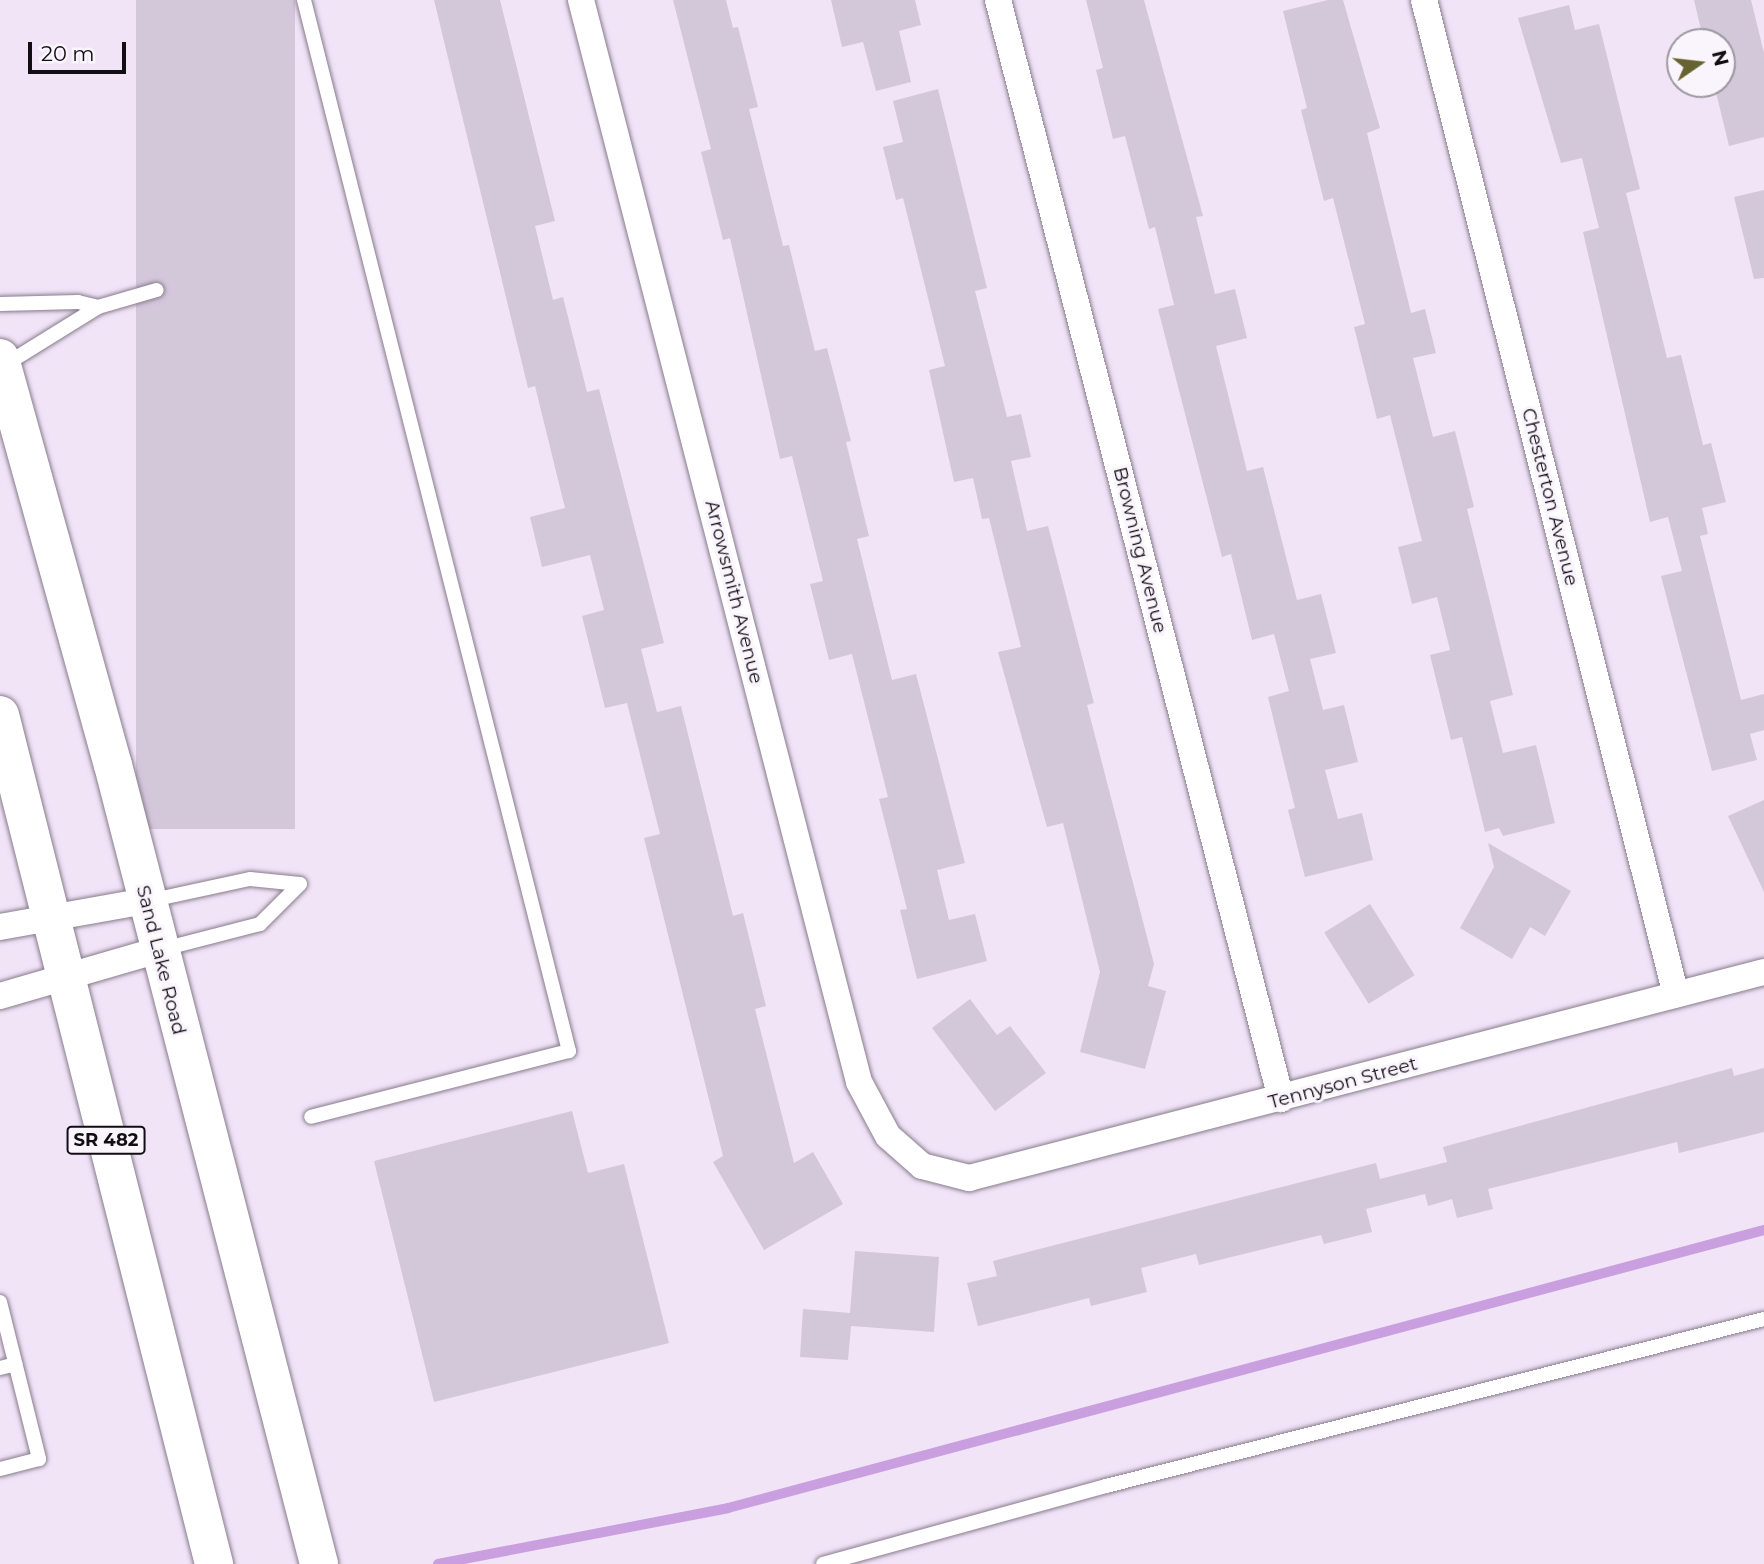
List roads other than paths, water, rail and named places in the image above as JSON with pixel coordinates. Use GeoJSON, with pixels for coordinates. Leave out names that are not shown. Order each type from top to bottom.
{"type":"FeatureCollection","features":[{"type":"Feature","properties":{"kind":"main road","name":"Sand Lake Road"},"geometry":{"type":"LineString","coordinates":[[1,362],[146,901],[319,1564]]}},
{"type":"Feature","properties":{"kind":"main road","name":"SR 482"},"geometry":{"type":"LineString","coordinates":[[0,715],[49,918],[214,1564]]}},
{"type":"Feature","properties":{"kind":"street","name":"Arrowsmith Avenue"},"geometry":{"type":"LineString","coordinates":[[581,0],[859,1082],[888,1136],[922,1166]]}},
{"type":"Feature","properties":{"kind":"street","name":"Browning Avenue"},"geometry":{"type":"LineString","coordinates":[[998,0],[1281,1099]]}},
{"type":"Feature","properties":{"kind":"street","name":"Chesterton Avenue"},"geometry":{"type":"LineString","coordinates":[[1424,0],[1676,995]]}},
{"type":"Feature","properties":{"kind":"street"},"geometry":{"type":"LineString","coordinates":[[0,927],[146,901]]}},
{"type":"Feature","properties":{"kind":"street"},"geometry":{"type":"LineString","coordinates":[[0,996],[158,950]]}},
{"type":"Feature","properties":{"kind":"street","name":"Tennyson Street"},"geometry":{"type":"LineString","coordinates":[[922,1166],[969,1178],[1764,972]]}},
{"type":"Feature","properties":{"kind":"lane"},"geometry":{"type":"LineString","coordinates":[[304,0],[569,1051],[311,1117]]}},
{"type":"Feature","properties":{"kind":"lane"},"geometry":{"type":"LineString","coordinates":[[1,362],[98,307],[157,290]]}},
{"type":"Feature","properties":{"kind":"lane"},"geometry":{"type":"LineString","coordinates":[[0,304],[78,302],[98,307]]}},
{"type":"Feature","properties":{"kind":"lane"},"geometry":{"type":"LineString","coordinates":[[146,901],[250,879],[300,884],[260,924],[158,950]]}},
{"type":"Feature","properties":{"kind":"lane"},"geometry":{"type":"LineString","coordinates":[[0,1302],[39,1459],[0,1469]]}},
{"type":"Feature","properties":{"kind":"lane"},"geometry":{"type":"LineString","coordinates":[[823,1564],[1146,1476],[1764,1319]]}},
{"type":"Feature","properties":{"kind":"lane"},"geometry":{"type":"LineString","coordinates":[[0,1368],[16,1364]]}},
{"type":"Feature","properties":{"kind":"waterway"},"geometry":{"type":"LineString","coordinates":[[438,1564],[728,1508],[1764,1230]]}}]}
